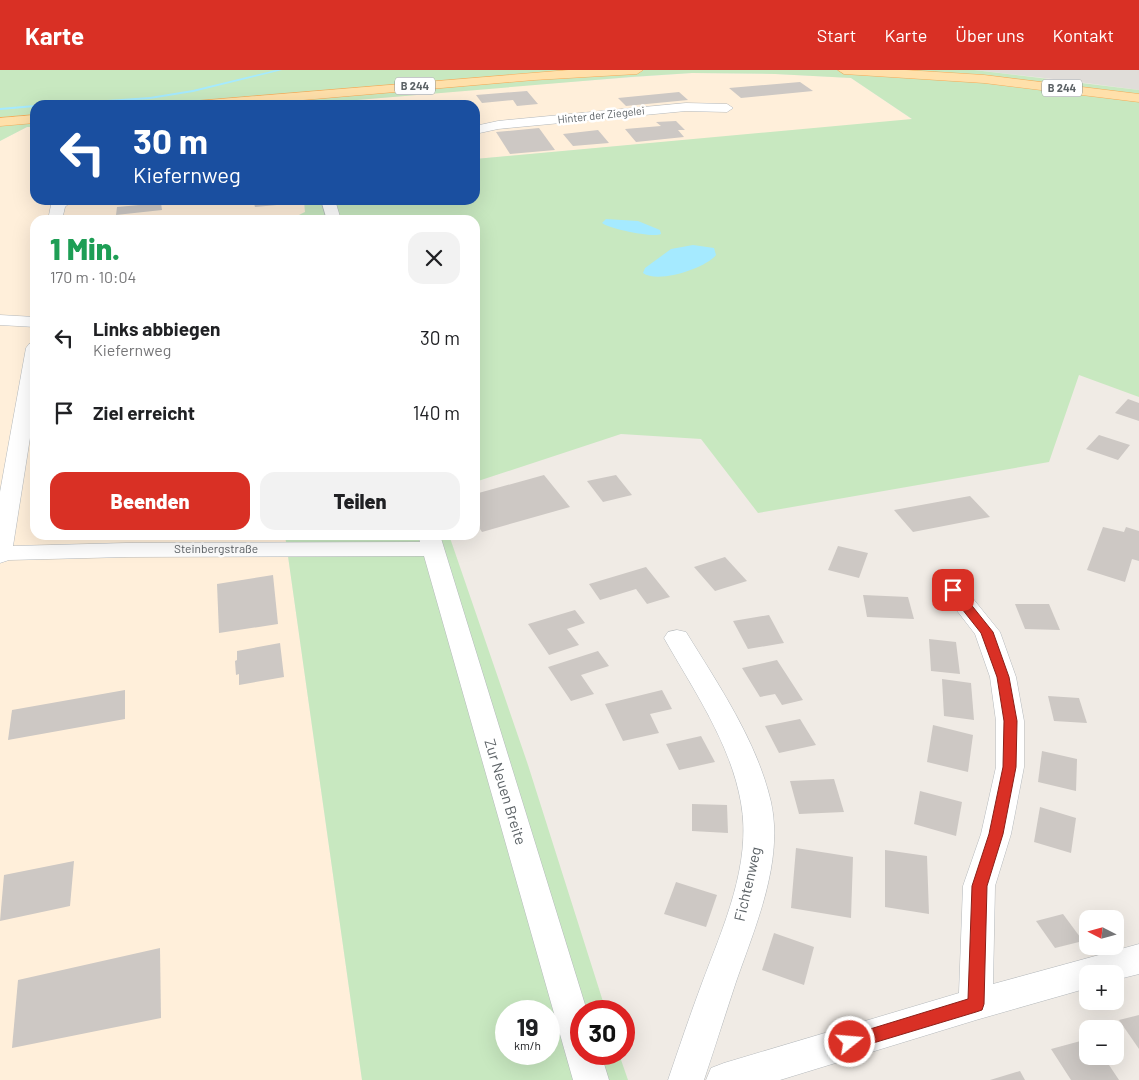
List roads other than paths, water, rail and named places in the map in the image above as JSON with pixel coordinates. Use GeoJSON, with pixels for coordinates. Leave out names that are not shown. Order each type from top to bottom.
{"type":"FeatureCollection","features":[{"type":"Feature","properties":{"kind":"main road","name":"B 244"},"geometry":{"type":"LineString","coordinates":[[308,100],[549,75],[637,70]]}},
{"type":"Feature","properties":{"kind":"main road","name":"B 244"},"geometry":{"type":"LineString","coordinates":[[844,70],[1013,82],[1139,98]]}},
{"type":"Feature","properties":{"kind":"main road"},"geometry":{"type":"LineString","coordinates":[[907,70],[931,75]]}},
{"type":"Feature","properties":{"kind":"main road"},"geometry":{"type":"LineString","coordinates":[[0,122],[30,119]]}},
{"type":"Feature","properties":{"kind":"street","name":"Hinter der Ziegelei"},"geometry":{"type":"LineString","coordinates":[[480,129],[498,125],[676,108],[728,108]]}},
{"type":"Feature","properties":{"kind":"street"},"geometry":{"type":"LineString","coordinates":[[0,320],[30,322]]}},
{"type":"Feature","properties":{"kind":"street"},"geometry":{"type":"LineString","coordinates":[[0,554],[30,377]]}},
{"type":"Feature","properties":{"kind":"street","name":"Steinbergstraße"},"geometry":{"type":"LineString","coordinates":[[0,554],[430,542]]}},
{"type":"Feature","properties":{"kind":"street","name":"Zur Neuen Breite"},"geometry":{"type":"LineString","coordinates":[[430,542],[570,1011]]}},
{"type":"Feature","properties":{"kind":"street"},"geometry":{"type":"LineString","coordinates":[[953,590],[987,632],[1003,677],[1010,721],[1010,767],[996,834],[979,886],[976,1004]]}},
{"type":"Feature","properties":{"kind":"street","name":"Fichtenweg"},"geometry":{"type":"LineString","coordinates":[[677,638],[719,712],[746,767],[756,803],[759,842],[750,888],[736,934],[686,1080]]}},
{"type":"Feature","properties":{"kind":"street"},"geometry":{"type":"LineString","coordinates":[[724,1080],[976,1004],[1139,958]]}},
{"type":"Feature","properties":{"kind":"street"},"geometry":{"type":"LineString","coordinates":[[586,1065],[591,1080]]}},
{"type":"Feature","properties":{"kind":"water"},"geometry":{"type":"Polygon","coordinates":[[[606,219],[638,221],[660,230],[661,234],[650,235],[622,230],[602,223],[606,219]]]}},
{"type":"Feature","properties":{"kind":"water"},"geometry":{"type":"Polygon","coordinates":[[[693,245],[714,248],[716,255],[702,265],[670,276],[650,276],[643,273],[645,268],[671,249],[693,245]]]}},
{"type":"Feature","properties":{"kind":"waterway"},"geometry":{"type":"LineString","coordinates":[[121,100],[150,98],[193,91],[280,70]]}},
{"type":"Feature","properties":{"kind":"waterway"},"geometry":{"type":"LineString","coordinates":[[0,109],[30,106]]}}]}
